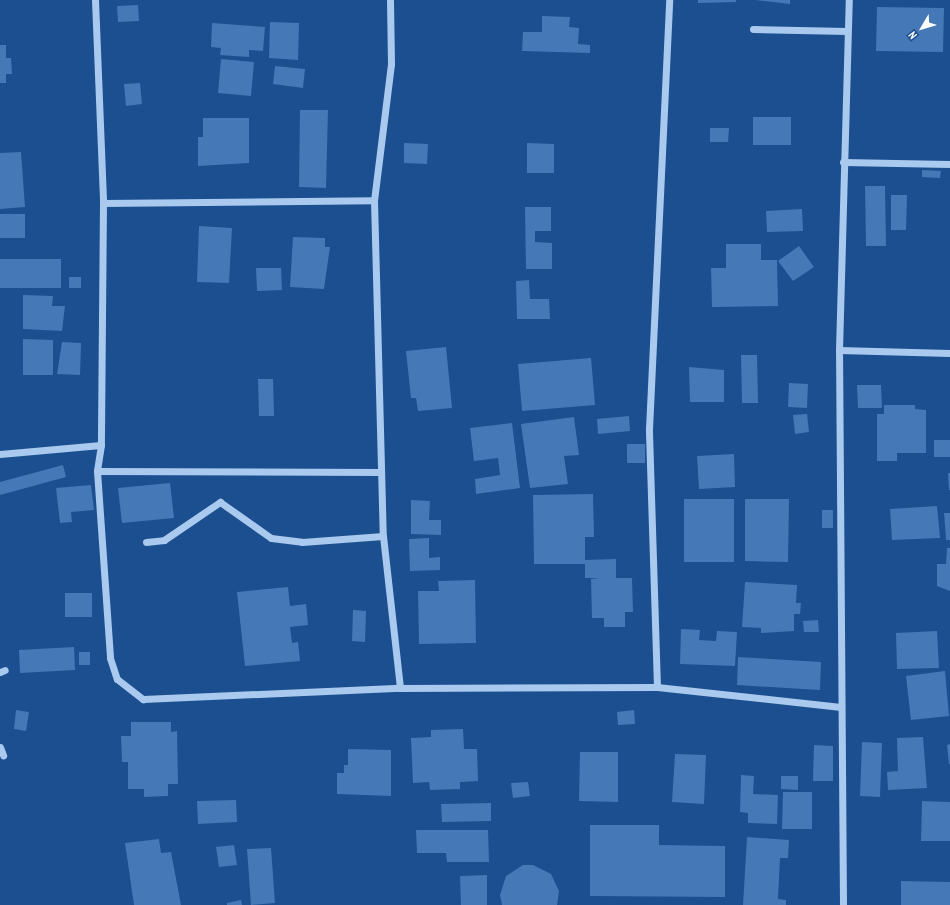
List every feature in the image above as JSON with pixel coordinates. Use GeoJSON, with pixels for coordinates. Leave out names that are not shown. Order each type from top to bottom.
{"type":"FeatureCollection","features":[{"type":"Feature","properties":{"kind":"street"},"geometry":{"type":"LineString","coordinates":[[95,0],[103,202],[101,445],[96,471],[110,658],[117,679],[144,699],[400,688],[657,688],[841,707]]}},
{"type":"Feature","properties":{"kind":"street"},"geometry":{"type":"LineString","coordinates":[[390,0],[390,64],[374,200],[380,472],[383,536],[400,688]]}},
{"type":"Feature","properties":{"kind":"street"},"geometry":{"type":"LineString","coordinates":[[657,688],[649,430],[669,0]]}},
{"type":"Feature","properties":{"kind":"street"},"geometry":{"type":"LineString","coordinates":[[843,905],[839,350],[843,162],[849,0]]}},
{"type":"Feature","properties":{"kind":"street"},"geometry":{"type":"LineString","coordinates":[[753,29],[847,31]]}},
{"type":"Feature","properties":{"kind":"street"},"geometry":{"type":"LineString","coordinates":[[843,162],[950,164]]}},
{"type":"Feature","properties":{"kind":"street"},"geometry":{"type":"LineString","coordinates":[[103,202],[374,200]]}},
{"type":"Feature","properties":{"kind":"street"},"geometry":{"type":"LineString","coordinates":[[839,350],[950,353]]}},
{"type":"Feature","properties":{"kind":"street"},"geometry":{"type":"LineString","coordinates":[[0,454],[101,445]]}},
{"type":"Feature","properties":{"kind":"street"},"geometry":{"type":"LineString","coordinates":[[96,471],[380,472]]}},
{"type":"Feature","properties":{"kind":"street"},"geometry":{"type":"LineString","coordinates":[[146,542],[164,540],[220,502],[271,538],[302,542],[383,536]]}},
{"type":"Feature","properties":{"kind":"street"},"geometry":{"type":"LineString","coordinates":[[0,747],[3,755]]}},
{"type":"Feature","properties":{"kind":"building"},"geometry":{"type":"Polygon","coordinates":[[[698,0],[736,0],[736,2],[698,3],[698,0]]]}},
{"type":"Feature","properties":{"kind":"building"},"geometry":{"type":"Polygon","coordinates":[[[755,0],[790,0],[790,4],[755,0]]]}},
{"type":"Feature","properties":{"kind":"building"},"geometry":{"type":"Polygon","coordinates":[[[138,5],[139,21],[118,22],[117,6],[138,5]]]}},
{"type":"Feature","properties":{"kind":"building"},"geometry":{"type":"Polygon","coordinates":[[[877,7],[944,8],[943,52],[876,51],[877,7]]]}},
{"type":"Feature","properties":{"kind":"building"},"geometry":{"type":"Polygon","coordinates":[[[542,16],[570,17],[569,27],[579,28],[578,44],[590,45],[590,53],[522,51],[523,32],[542,32],[542,16]]]}},
{"type":"Feature","properties":{"kind":"building"},"geometry":{"type":"Polygon","coordinates":[[[270,22],[299,23],[298,60],[269,58],[270,22]]]}},
{"type":"Feature","properties":{"kind":"building"},"geometry":{"type":"Polygon","coordinates":[[[212,23],[265,27],[263,51],[249,50],[249,57],[220,55],[221,48],[211,47],[212,23]]]}},
{"type":"Feature","properties":{"kind":"building"},"geometry":{"type":"Polygon","coordinates":[[[0,45],[6,45],[6,58],[11,58],[12,74],[6,74],[6,83],[0,83],[0,45]]]}},
{"type":"Feature","properties":{"kind":"building"},"geometry":{"type":"Polygon","coordinates":[[[221,59],[254,62],[251,96],[218,93],[221,59]]]}},
{"type":"Feature","properties":{"kind":"building"},"geometry":{"type":"Polygon","coordinates":[[[275,66],[305,69],[303,88],[273,84],[275,66]]]}},
{"type":"Feature","properties":{"kind":"building"},"geometry":{"type":"Polygon","coordinates":[[[140,83],[142,104],[126,106],[124,84],[140,83]]]}},
{"type":"Feature","properties":{"kind":"building"},"geometry":{"type":"Polygon","coordinates":[[[300,110],[328,110],[326,188],[299,187],[300,110]]]}},
{"type":"Feature","properties":{"kind":"building"},"geometry":{"type":"Polygon","coordinates":[[[753,117],[791,117],[791,145],[753,145],[753,117]]]}},
{"type":"Feature","properties":{"kind":"building"},"geometry":{"type":"Polygon","coordinates":[[[203,118],[249,118],[249,163],[198,166],[198,137],[203,137],[203,118]]]}},
{"type":"Feature","properties":{"kind":"building"},"geometry":{"type":"Polygon","coordinates":[[[710,128],[729,128],[728,142],[710,142],[710,128]]]}},
{"type":"Feature","properties":{"kind":"building"},"geometry":{"type":"Polygon","coordinates":[[[404,143],[428,144],[427,164],[404,163],[404,143]]]}},
{"type":"Feature","properties":{"kind":"building"},"geometry":{"type":"Polygon","coordinates":[[[527,143],[554,144],[554,173],[527,173],[527,143]]]}},
{"type":"Feature","properties":{"kind":"building"},"geometry":{"type":"Polygon","coordinates":[[[21,152],[25,207],[0,209],[0,153],[21,152]]]}},
{"type":"Feature","properties":{"kind":"building"},"geometry":{"type":"Polygon","coordinates":[[[922,170],[941,171],[940,178],[922,177],[922,170]]]}},
{"type":"Feature","properties":{"kind":"building"},"geometry":{"type":"Polygon","coordinates":[[[865,186],[885,186],[886,246],[866,246],[865,186]]]}},
{"type":"Feature","properties":{"kind":"building"},"geometry":{"type":"Polygon","coordinates":[[[891,195],[907,195],[906,230],[891,230],[891,195]]]}},
{"type":"Feature","properties":{"kind":"building"},"geometry":{"type":"Polygon","coordinates":[[[525,207],[551,207],[551,231],[535,231],[535,242],[552,243],[552,269],[526,269],[525,207]]]}},
{"type":"Feature","properties":{"kind":"building"},"geometry":{"type":"Polygon","coordinates":[[[802,209],[803,231],[767,232],[766,211],[802,209]]]}},
{"type":"Feature","properties":{"kind":"building"},"geometry":{"type":"Polygon","coordinates":[[[0,214],[25,214],[25,238],[0,238],[0,214]]]}},
{"type":"Feature","properties":{"kind":"building"},"geometry":{"type":"Polygon","coordinates":[[[199,226],[232,228],[229,283],[197,282],[199,226]]]}},
{"type":"Feature","properties":{"kind":"building"},"geometry":{"type":"Polygon","coordinates":[[[293,237],[325,238],[325,247],[330,247],[324,289],[290,287],[293,237]]]}},
{"type":"Feature","properties":{"kind":"building"},"geometry":{"type":"Polygon","coordinates":[[[726,244],[761,244],[761,260],[777,260],[778,306],[712,307],[711,268],[726,268],[726,244]]]}},
{"type":"Feature","properties":{"kind":"building"},"geometry":{"type":"Polygon","coordinates":[[[799,246],[814,267],[793,281],[778,261],[799,246]]]}},
{"type":"Feature","properties":{"kind":"building"},"geometry":{"type":"Polygon","coordinates":[[[0,259],[61,259],[61,288],[0,288],[0,259]]]}},
{"type":"Feature","properties":{"kind":"building"},"geometry":{"type":"Polygon","coordinates":[[[256,268],[281,268],[282,290],[257,291],[256,268]]]}},
{"type":"Feature","properties":{"kind":"building"},"geometry":{"type":"Polygon","coordinates":[[[69,277],[81,277],[81,288],[69,288],[69,277]]]}},
{"type":"Feature","properties":{"kind":"building"},"geometry":{"type":"Polygon","coordinates":[[[529,280],[530,299],[549,299],[550,319],[517,319],[516,281],[529,280]]]}},
{"type":"Feature","properties":{"kind":"building"},"geometry":{"type":"Polygon","coordinates":[[[23,295],[53,296],[52,306],[65,306],[62,331],[23,329],[23,295]]]}},
{"type":"Feature","properties":{"kind":"building"},"geometry":{"type":"Polygon","coordinates":[[[23,339],[53,340],[53,375],[23,375],[23,339]]]}},
{"type":"Feature","properties":{"kind":"building"},"geometry":{"type":"Polygon","coordinates":[[[62,342],[81,343],[80,375],[57,374],[62,342]]]}},
{"type":"Feature","properties":{"kind":"building"},"geometry":{"type":"Polygon","coordinates":[[[446,347],[452,408],[418,411],[416,398],[411,398],[406,351],[446,347]]]}},
{"type":"Feature","properties":{"kind":"building"},"geometry":{"type":"Polygon","coordinates":[[[741,355],[757,355],[758,403],[742,403],[741,355]]]}},
{"type":"Feature","properties":{"kind":"building"},"geometry":{"type":"Polygon","coordinates":[[[591,358],[595,405],[522,411],[518,364],[591,358]]]}},
{"type":"Feature","properties":{"kind":"building"},"geometry":{"type":"Polygon","coordinates":[[[689,367],[724,370],[724,402],[690,402],[689,367]]]}},
{"type":"Feature","properties":{"kind":"building"},"geometry":{"type":"Polygon","coordinates":[[[258,379],[273,379],[274,416],[259,416],[258,379]]]}},
{"type":"Feature","properties":{"kind":"building"},"geometry":{"type":"Polygon","coordinates":[[[789,383],[808,384],[807,408],[788,407],[789,383]]]}},
{"type":"Feature","properties":{"kind":"building"},"geometry":{"type":"Polygon","coordinates":[[[857,385],[881,385],[882,408],[858,408],[857,385]]]}},
{"type":"Feature","properties":{"kind":"building"},"geometry":{"type":"Polygon","coordinates":[[[884,405],[915,405],[915,409],[926,410],[926,453],[897,453],[897,461],[877,461],[877,414],[884,414],[884,405]]]}},
{"type":"Feature","properties":{"kind":"building"},"geometry":{"type":"Polygon","coordinates":[[[807,414],[809,432],[795,434],[793,415],[807,414]]]}},
{"type":"Feature","properties":{"kind":"building"},"geometry":{"type":"Polygon","coordinates":[[[629,416],[630,431],[598,434],[597,419],[629,416]]]}},
{"type":"Feature","properties":{"kind":"building"},"geometry":{"type":"Polygon","coordinates":[[[574,417],[579,455],[564,456],[568,484],[530,488],[521,424],[574,417]]]}},
{"type":"Feature","properties":{"kind":"building"},"geometry":{"type":"Polygon","coordinates":[[[512,423],[520,488],[476,494],[475,479],[500,475],[498,458],[474,461],[470,428],[512,423]]]}},
{"type":"Feature","properties":{"kind":"building"},"geometry":{"type":"Polygon","coordinates":[[[934,440],[950,440],[950,457],[934,457],[934,440]]]}},
{"type":"Feature","properties":{"kind":"building"},"geometry":{"type":"Polygon","coordinates":[[[627,444],[645,444],[645,463],[627,463],[627,444]]]}},
{"type":"Feature","properties":{"kind":"building"},"geometry":{"type":"Polygon","coordinates":[[[734,454],[735,487],[699,489],[697,456],[734,454]]]}},
{"type":"Feature","properties":{"kind":"building"},"geometry":{"type":"Polygon","coordinates":[[[63,465],[66,477],[0,495],[0,482],[63,465]]]}},
{"type":"Feature","properties":{"kind":"building"},"geometry":{"type":"Polygon","coordinates":[[[948,473],[950,473],[950,490],[949,490],[948,473]]]}},
{"type":"Feature","properties":{"kind":"building"},"geometry":{"type":"Polygon","coordinates":[[[170,483],[174,518],[122,523],[118,488],[170,483]]]}},
{"type":"Feature","properties":{"kind":"building"},"geometry":{"type":"Polygon","coordinates":[[[91,485],[94,510],[71,512],[72,522],[60,523],[56,488],[91,485]]]}},
{"type":"Feature","properties":{"kind":"building"},"geometry":{"type":"Polygon","coordinates":[[[593,494],[594,537],[585,537],[585,560],[616,559],[616,578],[632,578],[633,612],[625,612],[625,627],[604,627],[604,618],[592,618],[591,579],[600,578],[585,578],[585,564],[534,564],[533,495],[593,494]]]}},
{"type":"Feature","properties":{"kind":"building"},"geometry":{"type":"Polygon","coordinates":[[[684,499],[734,499],[734,562],[684,562],[684,499]]]}},
{"type":"Feature","properties":{"kind":"building"},"geometry":{"type":"Polygon","coordinates":[[[745,499],[789,499],[788,562],[745,561],[745,499]]]}},
{"type":"Feature","properties":{"kind":"building"},"geometry":{"type":"Polygon","coordinates":[[[411,500],[430,501],[429,520],[441,520],[441,535],[411,534],[411,500]]]}},
{"type":"Feature","properties":{"kind":"building"},"geometry":{"type":"Polygon","coordinates":[[[937,506],[940,538],[892,540],[890,509],[937,506]]]}},
{"type":"Feature","properties":{"kind":"building"},"geometry":{"type":"Polygon","coordinates":[[[822,510],[833,510],[833,528],[822,528],[822,510]]]}},
{"type":"Feature","properties":{"kind":"building"},"geometry":{"type":"Polygon","coordinates":[[[944,513],[950,513],[950,540],[946,540],[944,513]]]}},
{"type":"Feature","properties":{"kind":"building"},"geometry":{"type":"Polygon","coordinates":[[[429,538],[429,558],[440,557],[440,570],[410,571],[409,539],[429,538]]]}},
{"type":"Feature","properties":{"kind":"building"},"geometry":{"type":"Polygon","coordinates":[[[947,548],[950,548],[950,591],[937,586],[937,564],[946,564],[947,548]]]}},
{"type":"Feature","properties":{"kind":"building"},"geometry":{"type":"Polygon","coordinates":[[[475,580],[476,643],[419,644],[418,591],[439,591],[438,581],[475,580]]]}},
{"type":"Feature","properties":{"kind":"building"},"geometry":{"type":"Polygon","coordinates":[[[745,582],[797,585],[796,603],[801,603],[800,614],[794,614],[794,631],[761,633],[761,628],[742,627],[745,582]]]}},
{"type":"Feature","properties":{"kind":"building"},"geometry":{"type":"Polygon","coordinates":[[[288,587],[290,606],[306,604],[308,625],[290,627],[292,643],[298,642],[300,661],[245,666],[237,592],[288,587]]]}},
{"type":"Feature","properties":{"kind":"building"},"geometry":{"type":"Polygon","coordinates":[[[65,593],[92,593],[92,617],[65,617],[65,593]]]}},
{"type":"Feature","properties":{"kind":"building"},"geometry":{"type":"Polygon","coordinates":[[[353,610],[366,611],[365,642],[352,641],[353,610]]]}},
{"type":"Feature","properties":{"kind":"building"},"geometry":{"type":"Polygon","coordinates":[[[818,620],[819,632],[804,632],[803,621],[818,620]]]}},
{"type":"Feature","properties":{"kind":"building"},"geometry":{"type":"Polygon","coordinates":[[[681,629],[700,630],[699,640],[716,641],[717,631],[737,632],[735,666],[680,664],[681,629]]]}},
{"type":"Feature","properties":{"kind":"building"},"geometry":{"type":"Polygon","coordinates":[[[937,631],[939,668],[897,669],[896,633],[937,631]]]}},
{"type":"Feature","properties":{"kind":"building"},"geometry":{"type":"Polygon","coordinates":[[[74,647],[75,670],[20,673],[19,650],[74,647]]]}},
{"type":"Feature","properties":{"kind":"building"},"geometry":{"type":"Polygon","coordinates":[[[79,652],[90,652],[90,665],[79,665],[79,652]]]}},
{"type":"Feature","properties":{"kind":"building"},"geometry":{"type":"Polygon","coordinates":[[[738,657],[821,662],[820,690],[737,685],[738,657]]]}},
{"type":"Feature","properties":{"kind":"building"},"geometry":{"type":"Polygon","coordinates":[[[945,671],[949,716],[911,720],[906,676],[945,671]]]}},
{"type":"Feature","properties":{"kind":"building"},"geometry":{"type":"Polygon","coordinates":[[[16,710],[29,712],[26,731],[14,729],[16,710]]]}},
{"type":"Feature","properties":{"kind":"building"},"geometry":{"type":"Polygon","coordinates":[[[634,710],[635,724],[618,725],[617,712],[634,710]]]}},
{"type":"Feature","properties":{"kind":"building"},"geometry":{"type":"Polygon","coordinates":[[[131,722],[171,722],[171,732],[177,731],[178,784],[168,784],[168,796],[144,797],[144,789],[128,789],[128,762],[122,762],[121,736],[131,736],[131,722]]]}},
{"type":"Feature","properties":{"kind":"building"},"geometry":{"type":"Polygon","coordinates":[[[463,729],[464,749],[477,749],[478,781],[460,782],[460,789],[430,790],[429,782],[413,783],[411,738],[431,737],[431,730],[463,729]]]}},
{"type":"Feature","properties":{"kind":"building"},"geometry":{"type":"Polygon","coordinates":[[[923,737],[927,788],[888,790],[887,772],[898,771],[897,738],[923,737]]]}},
{"type":"Feature","properties":{"kind":"building"},"geometry":{"type":"Polygon","coordinates":[[[862,742],[882,743],[880,797],[860,796],[862,742]]]}},
{"type":"Feature","properties":{"kind":"building"},"geometry":{"type":"Polygon","coordinates":[[[950,744],[950,764],[949,764],[947,745],[950,744]]]}},
{"type":"Feature","properties":{"kind":"building"},"geometry":{"type":"Polygon","coordinates":[[[814,745],[833,746],[833,781],[813,781],[814,745]]]}},
{"type":"Feature","properties":{"kind":"building"},"geometry":{"type":"Polygon","coordinates":[[[348,749],[391,750],[391,796],[337,794],[337,773],[344,773],[344,765],[348,765],[348,749]]]}},
{"type":"Feature","properties":{"kind":"building"},"geometry":{"type":"Polygon","coordinates":[[[580,752],[618,752],[618,802],[579,801],[580,752]]]}},
{"type":"Feature","properties":{"kind":"building"},"geometry":{"type":"Polygon","coordinates":[[[675,754],[706,755],[704,804],[672,802],[675,754]]]}},
{"type":"Feature","properties":{"kind":"building"},"geometry":{"type":"Polygon","coordinates":[[[741,775],[754,776],[753,794],[778,795],[777,824],[748,823],[748,813],[740,812],[741,775]]]}},
{"type":"Feature","properties":{"kind":"building"},"geometry":{"type":"Polygon","coordinates":[[[781,776],[798,776],[798,790],[781,789],[781,776]]]}},
{"type":"Feature","properties":{"kind":"building"},"geometry":{"type":"Polygon","coordinates":[[[528,782],[530,796],[513,798],[511,783],[528,782]]]}},
{"type":"Feature","properties":{"kind":"building"},"geometry":{"type":"Polygon","coordinates":[[[783,792],[812,792],[812,829],[782,829],[783,792]]]}},
{"type":"Feature","properties":{"kind":"building"},"geometry":{"type":"Polygon","coordinates":[[[236,800],[237,822],[198,824],[197,801],[236,800]]]}},
{"type":"Feature","properties":{"kind":"building"},"geometry":{"type":"Polygon","coordinates":[[[922,801],[950,802],[950,841],[921,841],[922,801]]]}},
{"type":"Feature","properties":{"kind":"building"},"geometry":{"type":"Polygon","coordinates":[[[491,803],[491,821],[442,822],[441,804],[491,803]]]}},
{"type":"Feature","properties":{"kind":"building"},"geometry":{"type":"Polygon","coordinates":[[[590,825],[659,825],[659,845],[725,846],[725,897],[590,896],[590,825]]]}},
{"type":"Feature","properties":{"kind":"building"},"geometry":{"type":"Polygon","coordinates":[[[416,830],[488,830],[489,862],[447,862],[446,853],[417,853],[416,830]]]}},
{"type":"Feature","properties":{"kind":"building"},"geometry":{"type":"Polygon","coordinates":[[[747,837],[789,840],[788,858],[780,858],[778,899],[786,900],[786,905],[743,905],[747,837]]]}},
{"type":"Feature","properties":{"kind":"building"},"geometry":{"type":"Polygon","coordinates":[[[159,839],[161,853],[171,852],[181,905],[134,905],[125,843],[159,839]]]}},
{"type":"Feature","properties":{"kind":"building"},"geometry":{"type":"Polygon","coordinates":[[[234,845],[237,865],[219,867],[216,847],[234,845]]]}},
{"type":"Feature","properties":{"kind":"building"},"geometry":{"type":"Polygon","coordinates":[[[271,848],[275,903],[251,905],[247,849],[271,848]]]}},
{"type":"Feature","properties":{"kind":"building"},"geometry":{"type":"Polygon","coordinates":[[[523,865],[533,865],[551,874],[559,891],[557,905],[502,905],[500,895],[506,876],[523,865]]]}},
{"type":"Feature","properties":{"kind":"building"},"geometry":{"type":"Polygon","coordinates":[[[487,875],[487,905],[461,905],[460,876],[487,875]]]}},
{"type":"Feature","properties":{"kind":"building"},"geometry":{"type":"Polygon","coordinates":[[[901,881],[950,882],[950,905],[901,905],[901,881]]]}},
{"type":"Feature","properties":{"kind":"building"},"geometry":{"type":"Polygon","coordinates":[[[241,900],[242,905],[227,905],[227,903],[241,900]]]}}]}
